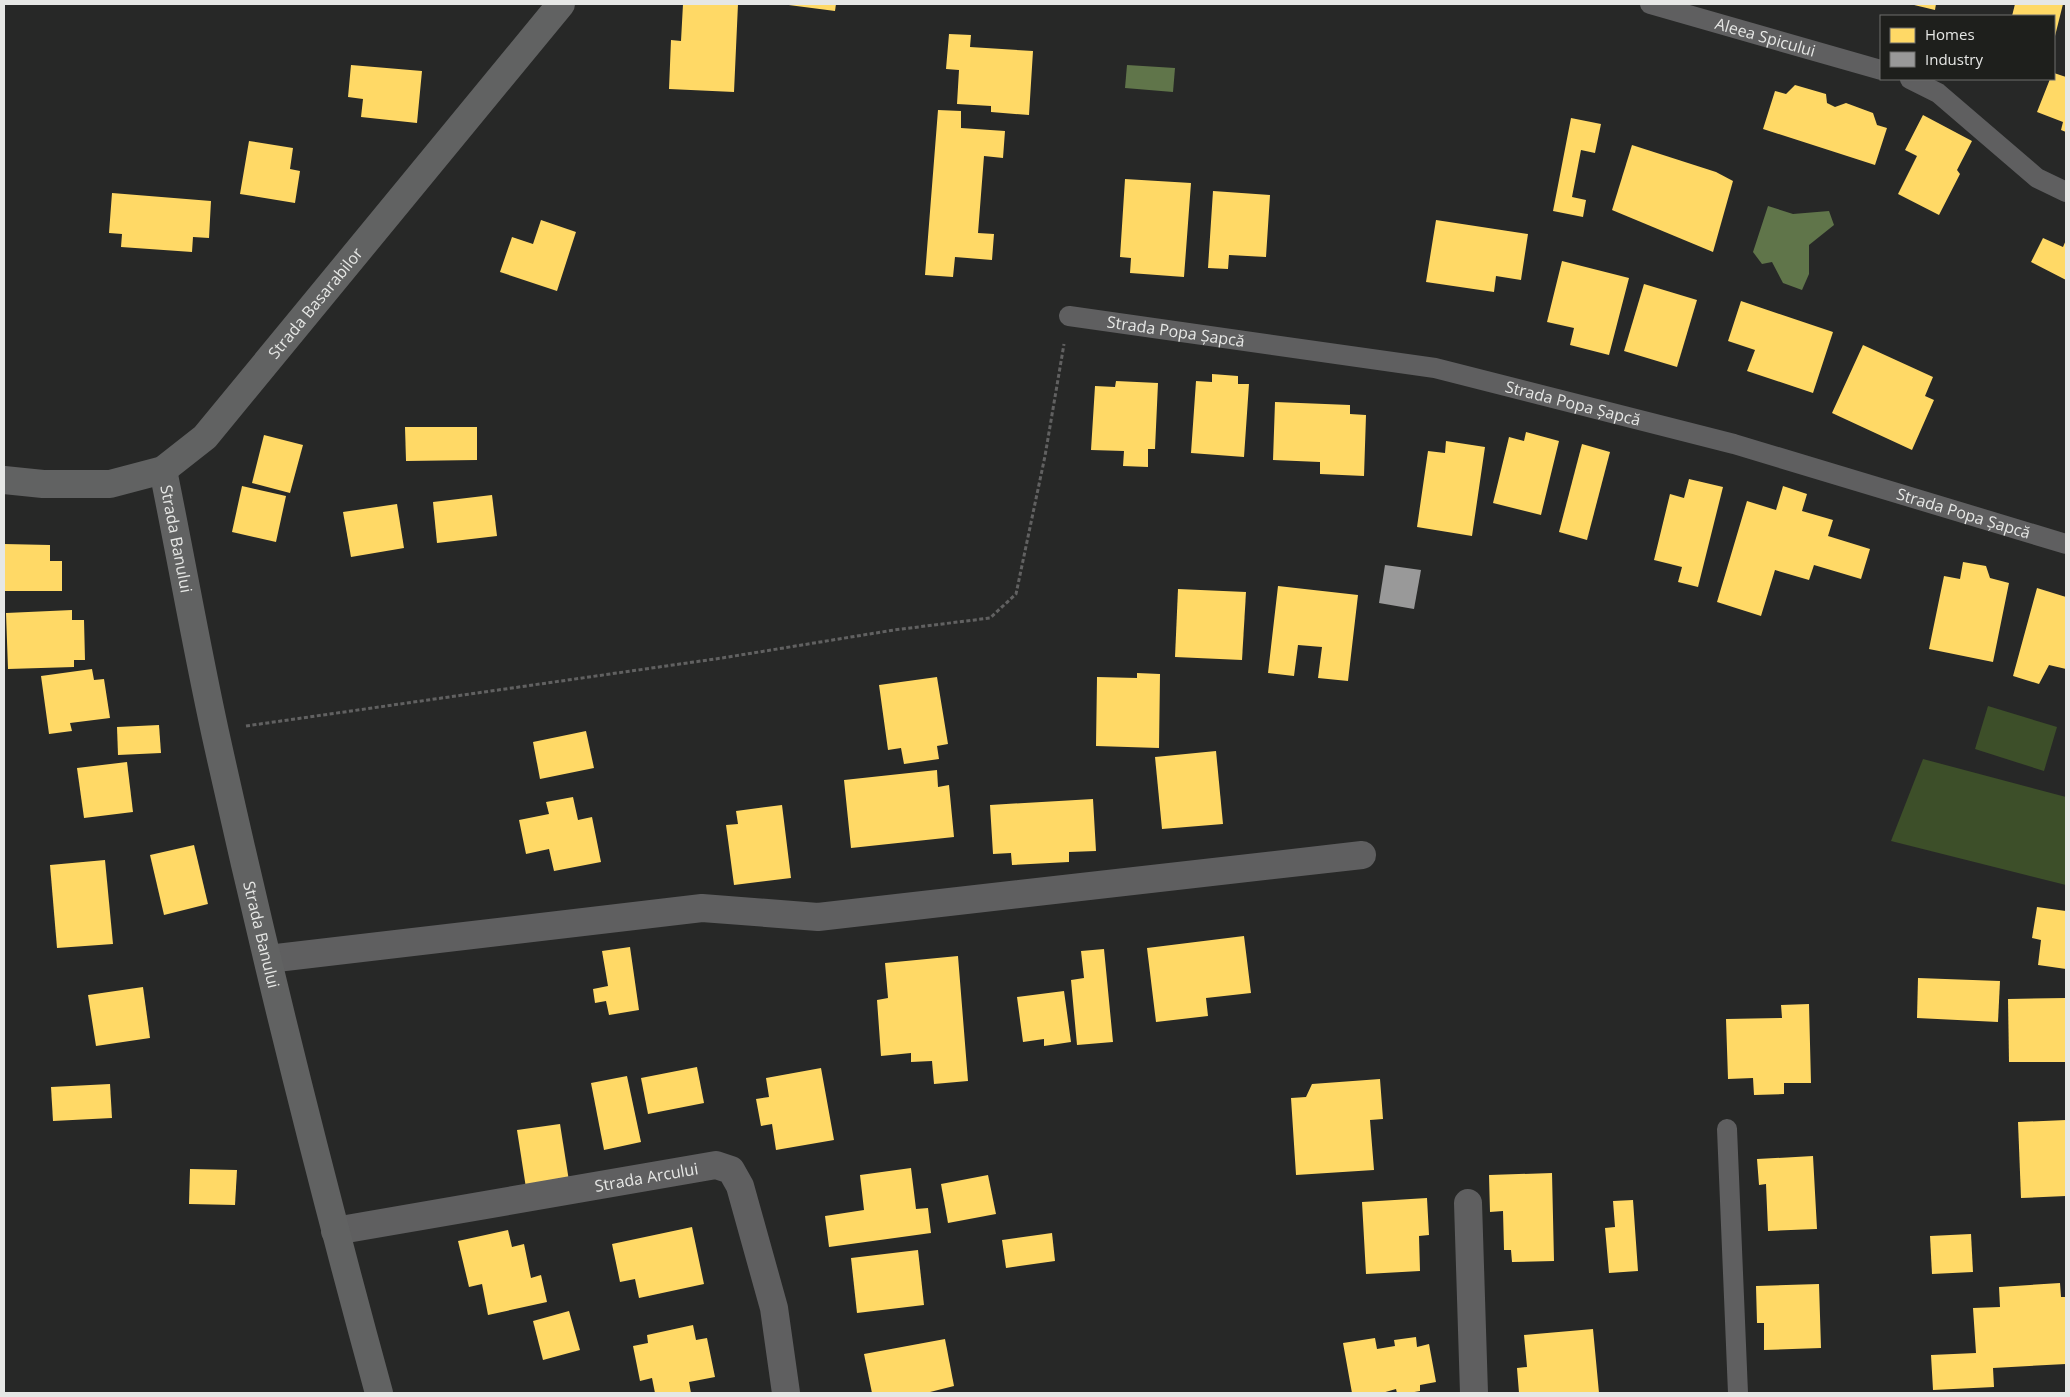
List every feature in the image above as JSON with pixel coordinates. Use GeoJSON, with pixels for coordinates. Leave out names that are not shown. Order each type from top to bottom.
{"type":"FeatureCollection","features":[{"type":"Feature","properties":{"kind":"street","name":"Strada Basarabilor"},"geometry":{"type":"LineString","coordinates":[[4,480],[43,484],[110,484],[163,470],[205,436],[561,4]]}},
{"type":"Feature","properties":{"kind":"street","name":"Strada Banului"},"geometry":{"type":"LineString","coordinates":[[163,470],[215,730],[268,958],[334,1231],[379,1393]]}},
{"type":"Feature","properties":{"kind":"street"},"geometry":{"type":"LineString","coordinates":[[268,958],[702,908],[818,917],[1362,855]]}},
{"type":"Feature","properties":{"kind":"street","name":"Strada Arcului"},"geometry":{"type":"LineString","coordinates":[[334,1231],[716,1165],[731,1170],[740,1186],[774,1308],[786,1393]]}},
{"type":"Feature","properties":{"kind":"street"},"geometry":{"type":"LineString","coordinates":[[1468,1203],[1474,1393]]}},
{"type":"Feature","properties":{"kind":"lane","name":"Aleea Spicului"},"geometry":{"type":"LineString","coordinates":[[1650,4],[1880,70]]}},
{"type":"Feature","properties":{"kind":"lane"},"geometry":{"type":"LineString","coordinates":[[1912,80],[1938,93],[2037,178],[2066,192]]}},
{"type":"Feature","properties":{"kind":"lane","name":"Strada Popa Șapcă"},"geometry":{"type":"LineString","coordinates":[[1069,316],[1435,368],[1734,444],[2066,544]]}},
{"type":"Feature","properties":{"kind":"lane"},"geometry":{"type":"LineString","coordinates":[[1727,1129],[1738,1393]]}},
{"type":"Feature","properties":{"kind":"path"},"geometry":{"type":"LineString","coordinates":[[215,730],[703,661],[894,630],[990,618],[1016,594],[1045,456],[1069,316]]}},
{"type":"Feature","properties":{"kind":"shaded area"},"geometry":{"type":"Polygon","coordinates":[[[1127,65],[1175,68],[1173,92],[1125,88],[1127,65]]]}},
{"type":"Feature","properties":{"kind":"shaded area"},"geometry":{"type":"Polygon","coordinates":[[[1768,206],[1793,214],[1829,211],[1834,225],[1809,245],[1809,274],[1802,290],[1783,283],[1772,262],[1762,264],[1753,252],[1768,206]]]}},
{"type":"Feature","properties":{"kind":"shaded area"},"geometry":{"type":"Polygon","coordinates":[[[1988,706],[2057,727],[2044,771],[1975,749],[1988,706]]]}},
{"type":"Feature","properties":{"kind":"shaded area"},"geometry":{"type":"Polygon","coordinates":[[[1923,759],[2066,797],[2066,885],[1891,841],[1923,759]]]}},
{"type":"Feature","properties":{"kind":"building: Homes"},"geometry":{"type":"Polygon","coordinates":[[[683,4],[738,4],[734,92],[669,89],[671,40],[681,41],[683,4]]]}},
{"type":"Feature","properties":{"kind":"building: Homes"},"geometry":{"type":"Polygon","coordinates":[[[781,4],[836,4],[835,11],[781,4]]]}},
{"type":"Feature","properties":{"kind":"building: Homes"},"geometry":{"type":"Polygon","coordinates":[[[1910,4],[1936,4],[1935,10],[1910,4]]]}},
{"type":"Feature","properties":{"kind":"building: Homes"},"geometry":{"type":"Polygon","coordinates":[[[2015,4],[2063,4],[2055,36],[2055,15],[2012,15],[2015,4]]]}},
{"type":"Feature","properties":{"kind":"building: Homes"},"geometry":{"type":"Polygon","coordinates":[[[949,34],[971,35],[970,47],[1033,51],[1029,115],[991,112],[991,106],[957,104],[959,70],[946,69],[949,34]]]}},
{"type":"Feature","properties":{"kind":"building: Homes"},"geometry":{"type":"Polygon","coordinates":[[[351,65],[422,71],[417,123],[361,117],[363,99],[348,97],[351,65]]]}},
{"type":"Feature","properties":{"kind":"building: Homes"},"geometry":{"type":"Polygon","coordinates":[[[2055,73],[2066,77],[2066,132],[2061,130],[2063,122],[2037,112],[2050,80],[2055,80],[2055,73]]]}},
{"type":"Feature","properties":{"kind":"building: Homes"},"geometry":{"type":"Polygon","coordinates":[[[1795,85],[1826,94],[1827,103],[1835,107],[1846,103],[1873,113],[1877,125],[1887,128],[1875,165],[1763,129],[1775,91],[1786,94],[1795,85]]]}},
{"type":"Feature","properties":{"kind":"building: Homes"},"geometry":{"type":"Polygon","coordinates":[[[938,110],[961,111],[961,128],[1005,131],[1003,158],[984,156],[978,233],[994,234],[992,260],[955,257],[953,277],[925,275],[938,110]]]}},
{"type":"Feature","properties":{"kind":"building: Homes"},"geometry":{"type":"Polygon","coordinates":[[[1923,115],[1972,141],[1957,170],[1960,174],[1939,215],[1898,194],[1917,156],[1905,150],[1923,115]]]}},
{"type":"Feature","properties":{"kind":"building: Homes"},"geometry":{"type":"Polygon","coordinates":[[[1571,118],[1601,124],[1595,153],[1581,150],[1572,197],[1586,200],[1583,217],[1553,211],[1571,118]]]}},
{"type":"Feature","properties":{"kind":"building: Homes"},"geometry":{"type":"Polygon","coordinates":[[[249,141],[293,148],[290,169],[300,171],[295,203],[240,194],[249,141]]]}},
{"type":"Feature","properties":{"kind":"building: Homes"},"geometry":{"type":"Polygon","coordinates":[[[1632,145],[1716,172],[1733,181],[1713,252],[1612,210],[1632,145]]]}},
{"type":"Feature","properties":{"kind":"building: Homes"},"geometry":{"type":"Polygon","coordinates":[[[1125,179],[1191,183],[1184,277],[1130,273],[1131,258],[1120,257],[1125,179]]]}},
{"type":"Feature","properties":{"kind":"building: Homes"},"geometry":{"type":"Polygon","coordinates":[[[1213,191],[1270,195],[1266,257],[1229,255],[1228,269],[1208,268],[1213,191]]]}},
{"type":"Feature","properties":{"kind":"building: Homes"},"geometry":{"type":"Polygon","coordinates":[[[112,193],[211,201],[209,238],[193,237],[192,252],[121,247],[122,234],[109,233],[112,193]]]}},
{"type":"Feature","properties":{"kind":"building: Homes"},"geometry":{"type":"Polygon","coordinates":[[[541,220],[576,232],[557,291],[500,272],[512,237],[533,244],[541,220]]]}},
{"type":"Feature","properties":{"kind":"building: Homes"},"geometry":{"type":"Polygon","coordinates":[[[1436,220],[1528,234],[1521,280],[1496,276],[1494,292],[1426,282],[1436,220]]]}},
{"type":"Feature","properties":{"kind":"building: Homes"},"geometry":{"type":"Polygon","coordinates":[[[2043,238],[2063,247],[2066,240],[2066,280],[2031,262],[2043,238]]]}},
{"type":"Feature","properties":{"kind":"building: Homes"},"geometry":{"type":"Polygon","coordinates":[[[1562,261],[1629,278],[1609,355],[1570,345],[1574,328],[1547,322],[1562,261]]]}},
{"type":"Feature","properties":{"kind":"building: Homes"},"geometry":{"type":"Polygon","coordinates":[[[1644,284],[1697,300],[1677,367],[1624,351],[1644,284]]]}},
{"type":"Feature","properties":{"kind":"building: Homes"},"geometry":{"type":"Polygon","coordinates":[[[1741,301],[1833,332],[1813,393],[1747,371],[1755,350],[1728,341],[1741,301]]]}},
{"type":"Feature","properties":{"kind":"building: Homes"},"geometry":{"type":"Polygon","coordinates":[[[1863,345],[1933,377],[1925,396],[1934,400],[1912,450],[1832,413],[1863,345]]]}},
{"type":"Feature","properties":{"kind":"building: Homes"},"geometry":{"type":"Polygon","coordinates":[[[1212,374],[1238,376],[1238,384],[1249,384],[1244,457],[1191,453],[1196,381],[1212,382],[1212,374]]]}},
{"type":"Feature","properties":{"kind":"building: Homes"},"geometry":{"type":"Polygon","coordinates":[[[1116,381],[1158,383],[1155,449],[1148,449],[1148,467],[1123,466],[1124,451],[1091,450],[1095,386],[1115,387],[1116,381]]]}},
{"type":"Feature","properties":{"kind":"building: Homes"},"geometry":{"type":"Polygon","coordinates":[[[1275,402],[1350,405],[1350,414],[1366,415],[1364,476],[1320,474],[1320,462],[1273,460],[1275,402]]]}},
{"type":"Feature","properties":{"kind":"building: Homes"},"geometry":{"type":"Polygon","coordinates":[[[405,427],[477,427],[477,460],[406,461],[405,427]]]}},
{"type":"Feature","properties":{"kind":"building: Homes"},"geometry":{"type":"Polygon","coordinates":[[[1526,432],[1559,441],[1541,515],[1493,503],[1509,437],[1524,441],[1526,432]]]}},
{"type":"Feature","properties":{"kind":"building: Homes"},"geometry":{"type":"Polygon","coordinates":[[[264,435],[303,445],[290,493],[252,483],[264,435]]]}},
{"type":"Feature","properties":{"kind":"building: Homes"},"geometry":{"type":"Polygon","coordinates":[[[1446,441],[1485,447],[1472,536],[1417,527],[1428,451],[1445,453],[1446,441]]]}},
{"type":"Feature","properties":{"kind":"building: Homes"},"geometry":{"type":"Polygon","coordinates":[[[1582,444],[1610,452],[1587,540],[1559,532],[1582,444]]]}},
{"type":"Feature","properties":{"kind":"building: Homes"},"geometry":{"type":"Polygon","coordinates":[[[1689,479],[1723,487],[1698,587],[1678,582],[1682,567],[1654,560],[1670,494],[1684,498],[1689,479]]]}},
{"type":"Feature","properties":{"kind":"building: Homes"},"geometry":{"type":"Polygon","coordinates":[[[242,486],[286,496],[276,542],[232,532],[242,486]]]}},
{"type":"Feature","properties":{"kind":"building: Homes"},"geometry":{"type":"Polygon","coordinates":[[[1783,486],[1807,494],[1802,511],[1833,520],[1828,536],[1870,549],[1861,579],[1814,565],[1809,580],[1775,570],[1761,616],[1717,602],[1747,501],[1776,510],[1783,486]]]}},
{"type":"Feature","properties":{"kind":"building: Homes"},"geometry":{"type":"Polygon","coordinates":[[[492,495],[497,536],[437,543],[433,502],[492,495]]]}},
{"type":"Feature","properties":{"kind":"building: Homes"},"geometry":{"type":"Polygon","coordinates":[[[397,504],[404,548],[351,557],[343,512],[397,504]]]}},
{"type":"Feature","properties":{"kind":"building: Homes"},"geometry":{"type":"Polygon","coordinates":[[[4,544],[50,545],[50,561],[62,561],[62,591],[4,591],[4,544]]]}},
{"type":"Feature","properties":{"kind":"building: Homes"},"geometry":{"type":"Polygon","coordinates":[[[1963,562],[1986,566],[1990,578],[2009,583],[1993,662],[1929,649],[1944,576],[1960,579],[1963,562]]]}},
{"type":"Feature","properties":{"kind":"building: Homes"},"geometry":{"type":"Polygon","coordinates":[[[1278,586],[1358,595],[1348,681],[1318,678],[1322,647],[1298,645],[1294,676],[1268,673],[1278,586]]]}},
{"type":"Feature","properties":{"kind":"building: Homes"},"geometry":{"type":"Polygon","coordinates":[[[2037,588],[2066,597],[2066,669],[2049,665],[2039,684],[2013,676],[2037,588]]]}},
{"type":"Feature","properties":{"kind":"building: Homes"},"geometry":{"type":"Polygon","coordinates":[[[1178,589],[1246,592],[1242,660],[1175,657],[1178,589]]]}},
{"type":"Feature","properties":{"kind":"building: Homes"},"geometry":{"type":"Polygon","coordinates":[[[72,610],[72,620],[84,620],[85,660],[74,660],[74,667],[8,669],[6,613],[72,610]]]}},
{"type":"Feature","properties":{"kind":"building: Homes"},"geometry":{"type":"Polygon","coordinates":[[[92,669],[94,680],[104,679],[110,718],[70,723],[72,731],[49,734],[41,676],[92,669]]]}},
{"type":"Feature","properties":{"kind":"building: Homes"},"geometry":{"type":"Polygon","coordinates":[[[1137,673],[1160,674],[1159,748],[1096,746],[1097,677],[1137,678],[1137,673]]]}},
{"type":"Feature","properties":{"kind":"building: Homes"},"geometry":{"type":"Polygon","coordinates":[[[937,677],[948,744],[937,746],[939,759],[904,764],[901,748],[888,750],[879,685],[937,677]]]}},
{"type":"Feature","properties":{"kind":"building: Homes"},"geometry":{"type":"Polygon","coordinates":[[[159,725],[161,753],[118,755],[117,727],[159,725]]]}},
{"type":"Feature","properties":{"kind":"building: Homes"},"geometry":{"type":"Polygon","coordinates":[[[586,731],[594,768],[540,779],[533,742],[586,731]]]}},
{"type":"Feature","properties":{"kind":"building: Homes"},"geometry":{"type":"Polygon","coordinates":[[[1216,751],[1223,824],[1162,829],[1155,757],[1216,751]]]}},
{"type":"Feature","properties":{"kind":"building: Homes"},"geometry":{"type":"Polygon","coordinates":[[[127,762],[133,812],[84,818],[77,768],[127,762]]]}},
{"type":"Feature","properties":{"kind":"building: Homes"},"geometry":{"type":"Polygon","coordinates":[[[937,770],[938,787],[949,785],[954,837],[851,848],[844,780],[937,770]]]}},
{"type":"Feature","properties":{"kind":"building: Homes"},"geometry":{"type":"Polygon","coordinates":[[[573,797],[578,820],[592,817],[601,862],[554,871],[549,849],[526,854],[519,820],[549,814],[546,802],[573,797]]]}},
{"type":"Feature","properties":{"kind":"building: Homes"},"geometry":{"type":"Polygon","coordinates":[[[1093,799],[1096,851],[1069,852],[1069,862],[1012,865],[1011,853],[993,854],[990,805],[1093,799]]]}},
{"type":"Feature","properties":{"kind":"building: Homes"},"geometry":{"type":"Polygon","coordinates":[[[782,805],[791,878],[734,885],[726,825],[738,824],[736,811],[782,805]]]}},
{"type":"Feature","properties":{"kind":"building: Homes"},"geometry":{"type":"Polygon","coordinates":[[[194,845],[208,904],[164,915],[150,855],[194,845]]]}},
{"type":"Feature","properties":{"kind":"building: Homes"},"geometry":{"type":"Polygon","coordinates":[[[105,860],[113,944],[57,948],[50,865],[105,860]]]}},
{"type":"Feature","properties":{"kind":"building: Homes"},"geometry":{"type":"Polygon","coordinates":[[[2037,907],[2066,911],[2066,969],[2038,965],[2041,940],[2032,938],[2037,907]]]}},
{"type":"Feature","properties":{"kind":"building: Homes"},"geometry":{"type":"Polygon","coordinates":[[[1244,936],[1251,993],[1206,998],[1208,1016],[1156,1022],[1147,948],[1244,936]]]}},
{"type":"Feature","properties":{"kind":"building: Homes"},"geometry":{"type":"Polygon","coordinates":[[[630,947],[639,1010],[609,1015],[606,1001],[595,1003],[593,989],[608,986],[602,951],[630,947]]]}},
{"type":"Feature","properties":{"kind":"building: Homes"},"geometry":{"type":"Polygon","coordinates":[[[1104,949],[1113,1042],[1077,1045],[1071,980],[1084,978],[1081,951],[1104,949]]]}},
{"type":"Feature","properties":{"kind":"building: Homes"},"geometry":{"type":"Polygon","coordinates":[[[958,956],[968,1081],[934,1084],[932,1061],[911,1062],[911,1053],[881,1056],[877,1000],[888,998],[885,963],[958,956]]]}},
{"type":"Feature","properties":{"kind":"building: Homes"},"geometry":{"type":"Polygon","coordinates":[[[1918,978],[2000,981],[1998,1022],[1917,1018],[1918,978]]]}},
{"type":"Feature","properties":{"kind":"building: Homes"},"geometry":{"type":"Polygon","coordinates":[[[143,987],[150,1038],[96,1046],[88,995],[143,987]]]}},
{"type":"Feature","properties":{"kind":"building: Homes"},"geometry":{"type":"Polygon","coordinates":[[[1064,991],[1071,1042],[1044,1046],[1044,1039],[1023,1042],[1017,997],[1064,991]]]}},
{"type":"Feature","properties":{"kind":"building: Homes"},"geometry":{"type":"Polygon","coordinates":[[[2066,998],[2066,1062],[2009,1062],[2008,999],[2066,998]]]}},
{"type":"Feature","properties":{"kind":"building: Homes"},"geometry":{"type":"Polygon","coordinates":[[[1809,1004],[1811,1083],[1784,1083],[1784,1094],[1754,1095],[1753,1078],[1728,1079],[1726,1019],[1782,1018],[1781,1005],[1809,1004]]]}},
{"type":"Feature","properties":{"kind":"building: Homes"},"geometry":{"type":"Polygon","coordinates":[[[697,1067],[704,1103],[648,1114],[641,1078],[697,1067]]]}},
{"type":"Feature","properties":{"kind":"building: Homes"},"geometry":{"type":"Polygon","coordinates":[[[821,1068],[834,1140],[776,1150],[772,1124],[761,1126],[756,1099],[769,1097],[766,1078],[821,1068]]]}},
{"type":"Feature","properties":{"kind":"building: Homes"},"geometry":{"type":"Polygon","coordinates":[[[627,1076],[641,1142],[604,1150],[591,1083],[627,1076]]]}},
{"type":"Feature","properties":{"kind":"building: Homes"},"geometry":{"type":"Polygon","coordinates":[[[1380,1079],[1383,1119],[1370,1120],[1374,1170],[1296,1175],[1291,1098],[1306,1097],[1312,1084],[1380,1079]]]}},
{"type":"Feature","properties":{"kind":"building: Homes"},"geometry":{"type":"Polygon","coordinates":[[[110,1084],[112,1118],[53,1121],[51,1087],[110,1084]]]}},
{"type":"Feature","properties":{"kind":"building: Homes"},"geometry":{"type":"Polygon","coordinates":[[[2066,1120],[2066,1196],[2021,1198],[2018,1122],[2066,1120]]]}},
{"type":"Feature","properties":{"kind":"building: Homes"},"geometry":{"type":"Polygon","coordinates":[[[560,1124],[569,1181],[526,1188],[517,1130],[560,1124]]]}},
{"type":"Feature","properties":{"kind":"building: Homes"},"geometry":{"type":"Polygon","coordinates":[[[1813,1156],[1817,1229],[1768,1231],[1766,1184],[1759,1185],[1757,1159],[1813,1156]]]}},
{"type":"Feature","properties":{"kind":"building: Homes"},"geometry":{"type":"Polygon","coordinates":[[[911,1168],[916,1209],[928,1208],[931,1233],[829,1247],[825,1216],[864,1210],[860,1175],[911,1168]]]}},
{"type":"Feature","properties":{"kind":"building: Homes"},"geometry":{"type":"Polygon","coordinates":[[[190,1169],[237,1170],[235,1205],[189,1204],[190,1169]]]}},
{"type":"Feature","properties":{"kind":"building: Homes"},"geometry":{"type":"Polygon","coordinates":[[[1552,1173],[1554,1261],[1512,1262],[1511,1250],[1504,1250],[1503,1211],[1490,1212],[1489,1175],[1552,1173]]]}},
{"type":"Feature","properties":{"kind":"building: Homes"},"geometry":{"type":"Polygon","coordinates":[[[988,1175],[996,1214],[948,1223],[941,1184],[988,1175]]]}},
{"type":"Feature","properties":{"kind":"building: Homes"},"geometry":{"type":"Polygon","coordinates":[[[1427,1198],[1429,1235],[1419,1236],[1420,1271],[1366,1274],[1362,1202],[1427,1198]]]}},
{"type":"Feature","properties":{"kind":"building: Homes"},"geometry":{"type":"Polygon","coordinates":[[[1633,1200],[1638,1271],[1609,1273],[1605,1228],[1615,1227],[1613,1201],[1633,1200]]]}},
{"type":"Feature","properties":{"kind":"building: Homes"},"geometry":{"type":"Polygon","coordinates":[[[692,1227],[704,1284],[639,1298],[635,1279],[620,1282],[612,1244],[692,1227]]]}},
{"type":"Feature","properties":{"kind":"building: Homes"},"geometry":{"type":"Polygon","coordinates":[[[508,1230],[512,1247],[524,1244],[531,1278],[541,1275],[547,1302],[488,1315],[482,1284],[469,1287],[458,1241],[508,1230]]]}},
{"type":"Feature","properties":{"kind":"building: Homes"},"geometry":{"type":"Polygon","coordinates":[[[1052,1233],[1055,1261],[1006,1268],[1002,1240],[1052,1233]]]}},
{"type":"Feature","properties":{"kind":"building: Homes"},"geometry":{"type":"Polygon","coordinates":[[[1971,1234],[1973,1272],[1932,1274],[1930,1236],[1971,1234]]]}},
{"type":"Feature","properties":{"kind":"building: Homes"},"geometry":{"type":"Polygon","coordinates":[[[918,1250],[924,1305],[857,1313],[851,1258],[918,1250]]]}},
{"type":"Feature","properties":{"kind":"building: Homes"},"geometry":{"type":"Polygon","coordinates":[[[2060,1283],[2061,1297],[2066,1297],[2066,1364],[1993,1368],[1994,1387],[1933,1390],[1931,1355],[1976,1353],[1973,1308],[2000,1307],[1999,1287],[2060,1283]]]}},
{"type":"Feature","properties":{"kind":"building: Homes"},"geometry":{"type":"Polygon","coordinates":[[[1819,1284],[1821,1348],[1764,1350],[1764,1323],[1757,1323],[1756,1286],[1819,1284]]]}},
{"type":"Feature","properties":{"kind":"building: Homes"},"geometry":{"type":"Polygon","coordinates":[[[569,1311],[580,1350],[543,1360],[533,1321],[569,1311]]]}},
{"type":"Feature","properties":{"kind":"building: Homes"},"geometry":{"type":"Polygon","coordinates":[[[693,1325],[696,1340],[707,1338],[715,1377],[689,1382],[691,1393],[655,1393],[652,1378],[640,1381],[633,1346],[648,1343],[647,1335],[693,1325]]]}},
{"type":"Feature","properties":{"kind":"building: Homes"},"geometry":{"type":"Polygon","coordinates":[[[1593,1329],[1599,1393],[1519,1393],[1517,1368],[1527,1367],[1524,1335],[1593,1329]]]}},
{"type":"Feature","properties":{"kind":"building: Homes"},"geometry":{"type":"Polygon","coordinates":[[[1416,1337],[1417,1347],[1429,1344],[1436,1382],[1420,1385],[1420,1391],[1409,1393],[1397,1393],[1396,1389],[1382,1393],[1352,1393],[1343,1343],[1375,1338],[1377,1349],[1395,1346],[1394,1340],[1416,1337]]]}},
{"type":"Feature","properties":{"kind":"building: Homes"},"geometry":{"type":"Polygon","coordinates":[[[945,1339],[954,1386],[926,1393],[872,1393],[864,1354],[945,1339]]]}},
{"type":"Feature","properties":{"kind":"building: Industry"},"geometry":{"type":"Polygon","coordinates":[[[1385,565],[1421,570],[1414,609],[1379,603],[1385,565]]]}}]}
